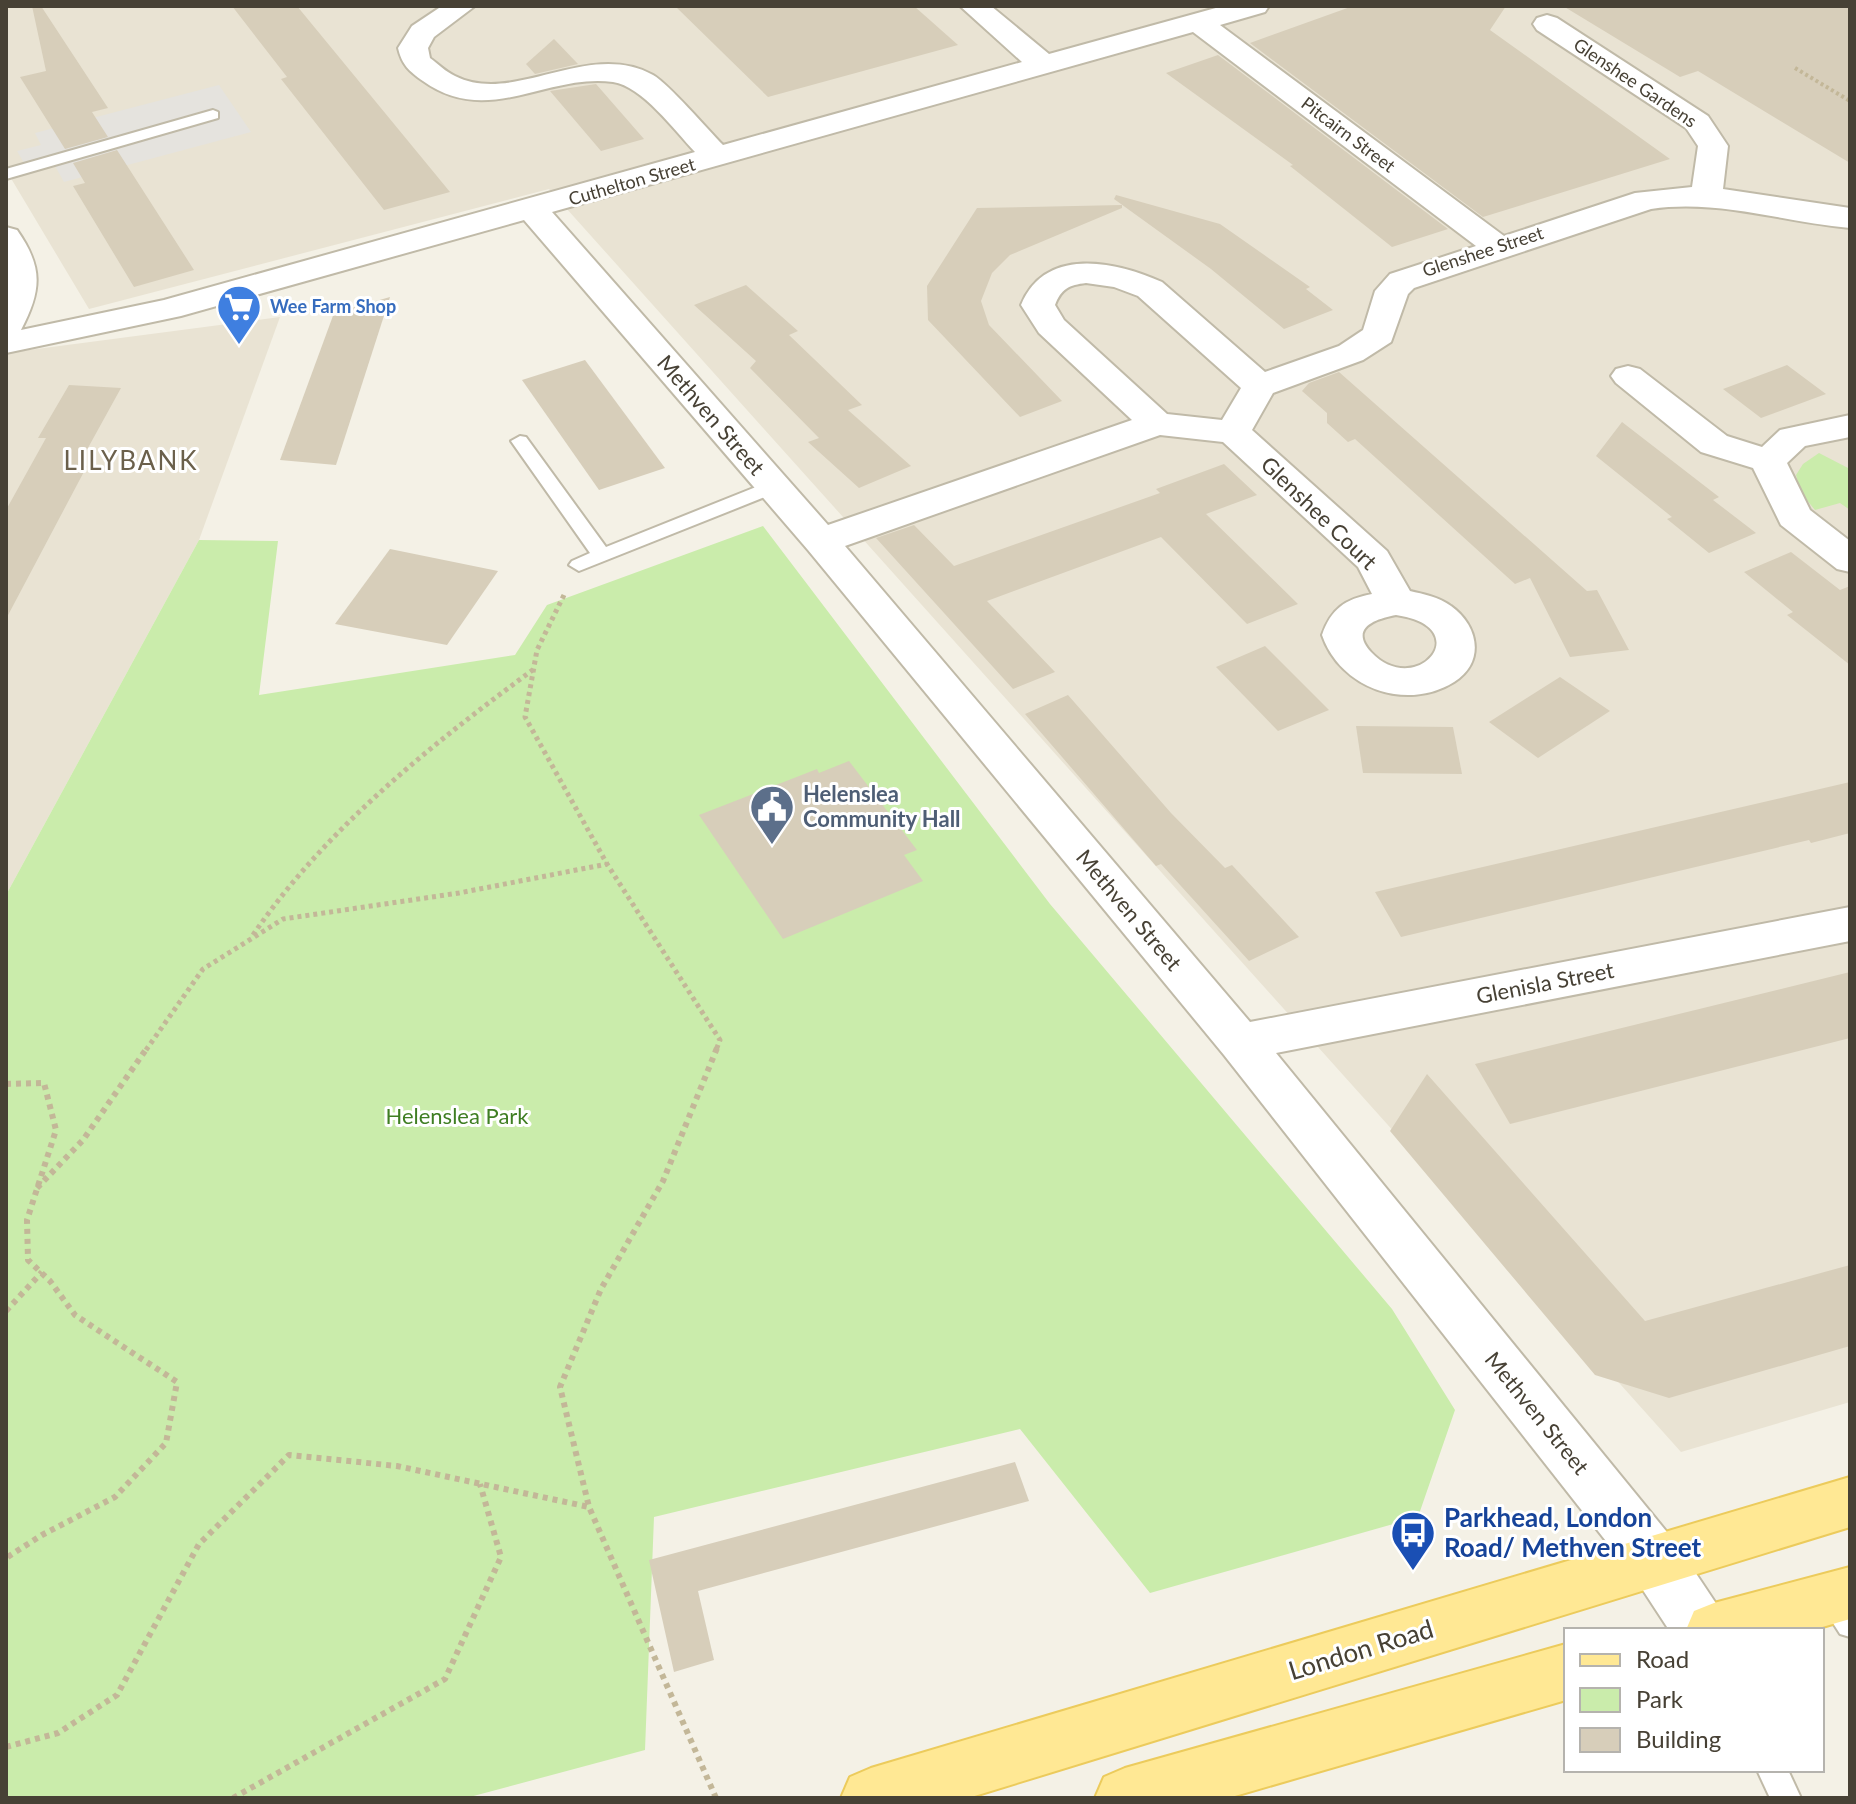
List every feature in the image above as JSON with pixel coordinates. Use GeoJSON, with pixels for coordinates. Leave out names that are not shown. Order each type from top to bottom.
{"type":"FeatureCollection","features":[{"type":"Feature","properties":{"kind":"main road","name":"London Road"},"geometry":{"type":"LineString","coordinates":[[871,1798],[1850,1502]]}},
{"type":"Feature","properties":{"kind":"main road"},"geometry":{"type":"LineString","coordinates":[[1724,1628],[1844,1605]]}},
{"type":"Feature","properties":{"kind":"main road"},"geometry":{"type":"LineString","coordinates":[[1125,1798],[1564,1673]]}},
{"type":"Feature","properties":{"kind":"street"},"geometry":{"type":"LineString","coordinates":[[461,6],[422,32],[413,48],[416,62],[443,83],[468,92],[491,93],[591,73],[617,72],[634,76],[644,82],[717,157]]}},
{"type":"Feature","properties":{"kind":"street"},"geometry":{"type":"LineString","coordinates":[[974,6],[1044,65]]}},
{"type":"Feature","properties":{"kind":"street","name":"Cuthelton Street"},"geometry":{"type":"LineString","coordinates":[[6,343],[169,309],[533,210],[1255,6]]}},
{"type":"Feature","properties":{"kind":"street","name":"Pitcairn Street"},"geometry":{"type":"LineString","coordinates":[[1198,22],[1498,247]]}},
{"type":"Feature","properties":{"kind":"street","name":"Glenshee Gardens"},"geometry":{"type":"LineString","coordinates":[[1547,24],[1697,122],[1713,146],[1706,197]]}},
{"type":"Feature","properties":{"kind":"street","name":"Glenshee Street"},"geometry":{"type":"LineString","coordinates":[[1260,386],[1367,345],[1379,335],[1392,291],[1402,281],[1646,200],[1664,196],[1706,197],[1850,218]]}},
{"type":"Feature","properties":{"kind":"street","name":"Methven Street"},"geometry":{"type":"LineString","coordinates":[[533,210],[821,541],[1240,1042],[1655,1560],[1700,1628]]}},
{"type":"Feature","properties":{"kind":"street"},"geometry":{"type":"LineString","coordinates":[[6,237],[22,266],[22,283],[6,327]]}},
{"type":"Feature","properties":{"kind":"street"},"geometry":{"type":"LineString","coordinates":[[821,541],[1157,424],[1233,432],[1260,386],[1150,289],[1119,275],[1081,274],[1047,285],[1039,294],[1038,305],[1051,326],[1157,424]]}},
{"type":"Feature","properties":{"kind":"street"},"geometry":{"type":"LineString","coordinates":[[1628,376],[1714,444],[1768,461],[1794,517],[1850,560]]}},
{"type":"Feature","properties":{"kind":"street"},"geometry":{"type":"LineString","coordinates":[[1768,461],[1793,438],[1850,426]]}},
{"type":"Feature","properties":{"kind":"street","name":"Glenshee Court"},"geometry":{"type":"LineString","coordinates":[[1233,432],[1374,560],[1396,602]]}},
{"type":"Feature","properties":{"kind":"street","name":"Glenisla Street"},"geometry":{"type":"LineString","coordinates":[[1240,1042],[1850,924]]}},
{"type":"Feature","properties":{"kind":"lane"},"geometry":{"type":"LineString","coordinates":[[6,174],[213,115]]}},
{"type":"Feature","properties":{"kind":"lane"},"geometry":{"type":"LineString","coordinates":[[520,441],[602,556]]}},
{"type":"Feature","properties":{"kind":"lane"},"geometry":{"type":"LineString","coordinates":[[579,565],[773,487]]}},
{"type":"Feature","properties":{"kind":"lane"},"geometry":{"type":"LineString","coordinates":[[1773,1772],[1786,1798]]}},
{"type":"Feature","properties":{"kind":"path"},"geometry":{"type":"LineString","coordinates":[[1795,68],[1850,101]]}},
{"type":"Feature","properties":{"kind":"path"},"geometry":{"type":"LineString","coordinates":[[579,565],[537,650],[525,717],[607,864],[720,1040],[663,1181],[601,1289],[560,1387],[589,1507],[716,1798]]}},
{"type":"Feature","properties":{"kind":"path"},"geometry":{"type":"LineString","coordinates":[[250,940],[285,888],[342,828],[461,723],[534,669]]}},
{"type":"Feature","properties":{"kind":"path"},"geometry":{"type":"LineString","coordinates":[[37,1188],[83,1140],[203,969],[283,919],[459,893],[607,864]]}},
{"type":"Feature","properties":{"kind":"path"},"geometry":{"type":"LineString","coordinates":[[6,1084],[44,1083],[56,1130],[27,1220],[28,1260],[42,1272],[75,1315],[177,1382],[166,1443],[115,1497],[42,1535],[6,1558]]}},
{"type":"Feature","properties":{"kind":"path"},"geometry":{"type":"LineString","coordinates":[[6,1311],[42,1272]]}},
{"type":"Feature","properties":{"kind":"path"},"geometry":{"type":"LineString","coordinates":[[6,1747],[58,1733],[117,1695],[199,1544],[289,1455],[397,1466],[589,1507]]}},
{"type":"Feature","properties":{"kind":"path"},"geometry":{"type":"LineString","coordinates":[[233,1798],[445,1679],[501,1557],[480,1484]]}},
{"type":"Feature","properties":{"kind":"shaded area"},"geometry":{"type":"Polygon","coordinates":[[[6,6],[1850,6],[1850,1402],[1681,1452],[549,189],[89,309],[6,170],[6,6]]]}},
{"type":"Feature","properties":{"kind":"shaded area"},"geometry":{"type":"Polygon","coordinates":[[[219,85],[251,132],[64,182],[55,166],[30,173],[17,151],[41,145],[35,133],[219,85]]]}},
{"type":"Feature","properties":{"kind":"shaded area"},"geometry":{"type":"Polygon","coordinates":[[[280,317],[199,540],[6,895],[6,353],[280,317]]]}},
{"type":"Feature","properties":{"kind":"green space"},"geometry":{"type":"Polygon","coordinates":[[[1819,453],[1850,469],[1850,510],[1840,503],[1815,510],[1801,493],[1796,475],[1803,464],[1819,453]]]}},
{"type":"Feature","properties":{"kind":"green space","name":"Helenslea Park"},"geometry":{"type":"Polygon","coordinates":[[[763,526],[1050,904],[1392,1309],[1455,1410],[1418,1517],[1150,1593],[1020,1429],[654,1517],[645,1750],[466,1798],[6,1798],[6,895],[199,540],[278,541],[259,695],[515,655],[547,605],[763,526]]]}},
{"type":"Feature","properties":{"kind":"building"},"geometry":{"type":"Polygon","coordinates":[[[32,6],[41,6],[108,108],[92,112],[108,137],[65,149],[20,77],[46,71],[32,6]]]}},
{"type":"Feature","properties":{"kind":"building"},"geometry":{"type":"Polygon","coordinates":[[[232,6],[297,6],[450,192],[384,210],[281,79],[287,77],[232,6]]]}},
{"type":"Feature","properties":{"kind":"building"},"geometry":{"type":"Polygon","coordinates":[[[675,6],[914,6],[958,45],[768,97],[675,6]]]}},
{"type":"Feature","properties":{"kind":"building"},"geometry":{"type":"Polygon","coordinates":[[[1353,6],[1506,6],[1490,30],[1670,159],[1483,217],[1250,43],[1353,6]]]}},
{"type":"Feature","properties":{"kind":"building"},"geometry":{"type":"Polygon","coordinates":[[[1563,6],[1850,6],[1850,163],[1698,71],[1680,77],[1563,6]]]}},
{"type":"Feature","properties":{"kind":"building"},"geometry":{"type":"Polygon","coordinates":[[[554,39],[578,64],[535,74],[526,64],[554,39]]]}},
{"type":"Feature","properties":{"kind":"building"},"geometry":{"type":"Polygon","coordinates":[[[1218,55],[1448,229],[1392,247],[1290,166],[1293,165],[1166,73],[1218,55]]]}},
{"type":"Feature","properties":{"kind":"building"},"geometry":{"type":"Polygon","coordinates":[[[596,84],[644,139],[601,151],[550,91],[596,84]]]}},
{"type":"Feature","properties":{"kind":"building"},"geometry":{"type":"Polygon","coordinates":[[[117,150],[194,270],[134,287],[73,186],[85,183],[73,163],[117,150]]]}},
{"type":"Feature","properties":{"kind":"building"},"geometry":{"type":"Polygon","coordinates":[[[1116,195],[1220,224],[1310,287],[1306,289],[1333,310],[1284,329],[1211,269],[1114,199],[1116,195]]]}},
{"type":"Feature","properties":{"kind":"building"},"geometry":{"type":"Polygon","coordinates":[[[1122,205],[1122,208],[1010,255],[992,273],[981,301],[989,325],[1062,401],[1020,417],[928,320],[927,286],[977,208],[1122,205]]]}},
{"type":"Feature","properties":{"kind":"building"},"geometry":{"type":"Polygon","coordinates":[[[746,285],[798,331],[789,335],[862,405],[848,410],[911,466],[859,488],[808,442],[819,438],[750,368],[756,361],[694,305],[746,285]]]}},
{"type":"Feature","properties":{"kind":"building"},"geometry":{"type":"Polygon","coordinates":[[[390,297],[336,465],[280,460],[334,313],[390,297]]]}},
{"type":"Feature","properties":{"kind":"building"},"geometry":{"type":"Polygon","coordinates":[[[585,360],[665,468],[599,490],[522,380],[585,360]]]}},
{"type":"Feature","properties":{"kind":"building"},"geometry":{"type":"Polygon","coordinates":[[[1787,365],[1826,394],[1761,418],[1723,389],[1787,365]]]}},
{"type":"Feature","properties":{"kind":"building"},"geometry":{"type":"Polygon","coordinates":[[[1339,372],[1587,591],[1597,590],[1629,650],[1570,657],[1530,578],[1515,584],[1355,439],[1348,442],[1327,423],[1327,413],[1302,391],[1309,383],[1339,372]]]}},
{"type":"Feature","properties":{"kind":"building"},"geometry":{"type":"Polygon","coordinates":[[[69,385],[121,388],[78,466],[87,466],[6,619],[6,510],[46,438],[38,438],[69,385]]]}},
{"type":"Feature","properties":{"kind":"building"},"geometry":{"type":"Polygon","coordinates":[[[1622,422],[1719,497],[1713,500],[1756,533],[1709,553],[1667,519],[1672,517],[1596,456],[1622,422]]]}},
{"type":"Feature","properties":{"kind":"building"},"geometry":{"type":"Polygon","coordinates":[[[1224,464],[1257,495],[1206,514],[1298,604],[1247,624],[1161,537],[987,601],[1055,672],[1013,689],[876,538],[914,525],[954,566],[1160,493],[1156,489],[1224,464]]]}},
{"type":"Feature","properties":{"kind":"building"},"geometry":{"type":"Polygon","coordinates":[[[390,549],[498,571],[447,645],[335,624],[390,549]]]}},
{"type":"Feature","properties":{"kind":"building"},"geometry":{"type":"Polygon","coordinates":[[[1791,552],[1840,590],[1850,586],[1850,665],[1787,615],[1793,612],[1744,572],[1791,552]]]}},
{"type":"Feature","properties":{"kind":"building"},"geometry":{"type":"Polygon","coordinates":[[[1265,646],[1329,710],[1278,731],[1216,667],[1265,646]]]}},
{"type":"Feature","properties":{"kind":"building"},"geometry":{"type":"Polygon","coordinates":[[[1560,677],[1610,711],[1538,758],[1489,722],[1560,677]]]}},
{"type":"Feature","properties":{"kind":"building"},"geometry":{"type":"Polygon","coordinates":[[[1068,695],[1171,813],[1225,868],[1232,865],[1299,937],[1249,961],[1161,864],[1156,866],[1025,714],[1068,695]]]}},
{"type":"Feature","properties":{"kind":"building"},"geometry":{"type":"Polygon","coordinates":[[[1356,726],[1453,727],[1462,774],[1363,773],[1356,726]]]}},
{"type":"Feature","properties":{"kind":"building","name":"Helenslea Community Hall"},"geometry":{"type":"Polygon","coordinates":[[[849,761],[917,850],[904,855],[923,881],[783,939],[699,815],[817,769],[819,773],[849,761]]]}},
{"type":"Feature","properties":{"kind":"building"},"geometry":{"type":"Polygon","coordinates":[[[1850,782],[1850,833],[1811,843],[1809,840],[1401,937],[1375,892],[1850,782]]]}},
{"type":"Feature","properties":{"kind":"building"},"geometry":{"type":"Polygon","coordinates":[[[1850,972],[1850,1038],[1510,1124],[1475,1064],[1850,972]]]}},
{"type":"Feature","properties":{"kind":"building"},"geometry":{"type":"Polygon","coordinates":[[[1427,1074],[1645,1321],[1850,1265],[1850,1346],[1669,1398],[1595,1375],[1390,1131],[1427,1074]]]}},
{"type":"Feature","properties":{"kind":"building"},"geometry":{"type":"Polygon","coordinates":[[[1015,1462],[1029,1501],[698,1591],[714,1660],[674,1672],[649,1560],[1015,1462]]]}},
{"type":"Feature","properties":{"kind":"place","name":"Wee Farm Shop"},"geometry":{"type":"Point","coordinates":[239,346]}},
{"type":"Feature","properties":{"kind":"place","name":"Helenslea Community Hall"},"geometry":{"type":"Point","coordinates":[772,846]}},
{"type":"Feature","properties":{"kind":"place","name":"Parkhead, London Road/ Methven Street"},"geometry":{"type":"Point","coordinates":[1413,1572]}},
{"type":"Feature","properties":{"kind":"district","name":"LILYBANK"},"geometry":{"type":"Point","coordinates":[131,461]}}]}
